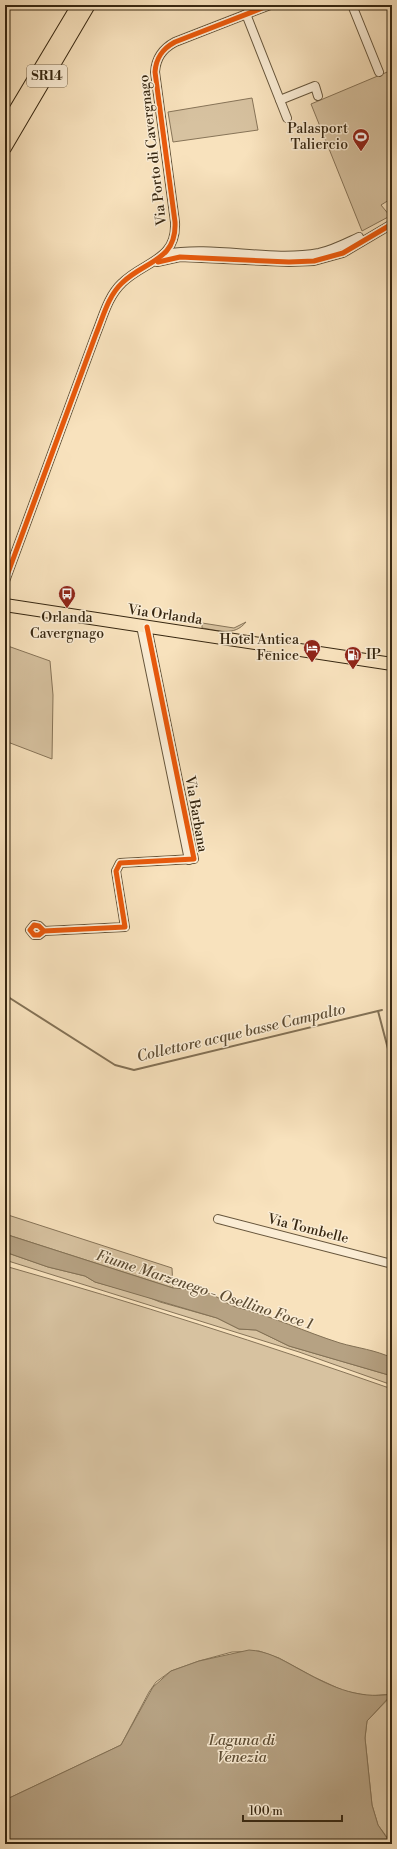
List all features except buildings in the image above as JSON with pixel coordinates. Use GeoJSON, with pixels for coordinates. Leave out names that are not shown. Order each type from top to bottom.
{"type":"FeatureCollection","features":[{"type":"Feature","properties":{"kind":"main road","name":"SR14"},"geometry":{"type":"LineString","coordinates":[[5,126],[78,5]]}},
{"type":"Feature","properties":{"kind":"main road","name":"SR14"},"geometry":{"type":"LineString","coordinates":[[5,148],[89,5]]}},
{"type":"Feature","properties":{"kind":"main road"},"geometry":{"type":"LineString","coordinates":[[5,113],[23,84],[39,69]]}},
{"type":"Feature","properties":{"kind":"main road"},"geometry":{"type":"LineString","coordinates":[[5,138],[34,91],[41,86]]}},
{"type":"Feature","properties":{"kind":"main road","name":"Via Orlanda"},"geometry":{"type":"LineString","coordinates":[[5,605],[392,664]]}},
{"type":"Feature","properties":{"kind":"street","name":"Via Porto di Cavergnago"},"geometry":{"type":"LineString","coordinates":[[5,580],[109,302],[123,282],[164,255],[172,243],[175,229],[155,72],[156,61],[165,48],[175,42],[270,5]]}},
{"type":"Feature","properties":{"kind":"street"},"geometry":{"type":"LineString","coordinates":[[352,5],[379,72]]}},
{"type":"Feature","properties":{"kind":"street"},"geometry":{"type":"LineString","coordinates":[[246,14],[287,118]]}},
{"type":"Feature","properties":{"kind":"street"},"geometry":{"type":"LineString","coordinates":[[280,100],[315,86],[318,96]]}},
{"type":"Feature","properties":{"kind":"street"},"geometry":{"type":"LineString","coordinates":[[154,262],[167,259],[189,258],[289,262],[314,261],[343,253],[392,224]]}},
{"type":"Feature","properties":{"kind":"street"},"geometry":{"type":"LineString","coordinates":[[175,229],[181,252],[189,258]]}},
{"type":"Feature","properties":{"kind":"street"},"geometry":{"type":"LineString","coordinates":[[164,255],[181,252],[309,254],[339,247],[359,237],[361,242]]}},
{"type":"Feature","properties":{"kind":"street","name":"Via Barbana"},"geometry":{"type":"LineString","coordinates":[[44,931],[125,927],[116,871],[120,863],[188,860],[144,627]]}},
{"type":"Feature","properties":{"kind":"street","name":"Via Tombelle"},"geometry":{"type":"LineString","coordinates":[[218,1219],[392,1264]]}},
{"type":"Feature","properties":{"kind":"shaded area","name":"Palasport Taliercio"},"geometry":{"type":"Polygon","coordinates":[[[392,70],[392,204],[389,200],[381,205],[390,216],[362,231],[311,104],[392,70]]]}},
{"type":"Feature","properties":{"kind":"shaded area"},"geometry":{"type":"Polygon","coordinates":[[[252,98],[258,130],[173,142],[168,112],[252,98]]]}},
{"type":"Feature","properties":{"kind":"shaded area"},"geometry":{"type":"Polygon","coordinates":[[[246,622],[236,630],[231,631],[202,628],[202,623],[234,628],[246,622]]]}},
{"type":"Feature","properties":{"kind":"shaded area"},"geometry":{"type":"Polygon","coordinates":[[[5,645],[50,661],[53,695],[52,759],[5,741],[5,645]]]}},
{"type":"Feature","properties":{"kind":"shaded area"},"geometry":{"type":"Polygon","coordinates":[[[5,1214],[172,1268],[173,1288],[5,1234],[5,1214]]]}},
{"type":"Feature","properties":{"kind":"shaded area"},"geometry":{"type":"Polygon","coordinates":[[[5,1252],[48,1267],[85,1276],[95,1282],[217,1318],[239,1329],[256,1330],[289,1346],[392,1376],[392,1385],[299,1352],[5,1260],[5,1252]]]}},
{"type":"Feature","properties":{"kind":"shaded area"},"geometry":{"type":"Polygon","coordinates":[[[5,1266],[199,1324],[392,1389],[392,1694],[370,1696],[344,1691],[279,1658],[259,1651],[232,1652],[199,1661],[171,1671],[156,1682],[149,1692],[121,1745],[5,1800],[5,1266]]]}},
{"type":"Feature","properties":{"kind":"shaded area"},"geometry":{"type":"Polygon","coordinates":[[[392,1695],[392,1844],[378,1825],[372,1805],[365,1738],[367,1721],[392,1695]]]}},
{"type":"Feature","properties":{"kind":"water"},"geometry":{"type":"Polygon","coordinates":[[[5,1234],[173,1288],[205,1292],[218,1297],[233,1306],[263,1315],[340,1343],[386,1355],[392,1358],[392,1376],[289,1346],[256,1330],[239,1329],[217,1318],[95,1282],[85,1276],[48,1267],[5,1252],[5,1234]]]}},
{"type":"Feature","properties":{"kind":"water","name":"Laguna di Venezia"},"geometry":{"type":"Polygon","coordinates":[[[249,1650],[274,1656],[343,1690],[366,1695],[392,1694],[367,1721],[365,1738],[372,1805],[378,1825],[391,1844],[5,1844],[5,1800],[121,1745],[153,1687],[171,1671],[199,1661],[249,1650]]]}},
{"type":"Feature","properties":{"kind":"waterway","name":"Collettore acque basse Campalto"},"geometry":{"type":"LineString","coordinates":[[5,995],[115,1065],[134,1070],[382,1010]]}},
{"type":"Feature","properties":{"kind":"waterway"},"geometry":{"type":"LineString","coordinates":[[378,1011],[392,1064]]}},
{"type":"Feature","properties":{"kind":"cycle path"},"geometry":{"type":"LineString","coordinates":[[5,581],[109,300],[122,283],[165,253],[171,245],[174,235],[175,222],[155,72],[158,58],[163,51],[175,42],[270,5]]}},
{"type":"Feature","properties":{"kind":"cycle path"},"geometry":{"type":"LineString","coordinates":[[158,262],[180,257],[289,262],[314,261],[343,253],[392,224]]}},
{"type":"Feature","properties":{"kind":"cycle path"},"geometry":{"type":"LineString","coordinates":[[44,931],[39,935],[34,935],[30,930],[34,925],[39,926],[44,931],[125,927],[116,871],[120,863],[194,859],[147,627]]}},
{"type":"Feature","properties":{"kind":"place","name":"Palasport Taliercio"},"geometry":{"type":"Point","coordinates":[361,152]}},
{"type":"Feature","properties":{"kind":"place","name":"Orlanda Cavergnago"},"geometry":{"type":"Point","coordinates":[67,609]}},
{"type":"Feature","properties":{"kind":"place","name":"Hotel Antica Fenice"},"geometry":{"type":"Point","coordinates":[312,663]}},
{"type":"Feature","properties":{"kind":"place","name":"IP"},"geometry":{"type":"Point","coordinates":[353,670]}},
{"type":"Feature","properties":{"kind":"water label","name":"Fiume Marzenego - Osellino Foce 1"},"geometry":{"type":"Point","coordinates":[204,1290]}}]}
